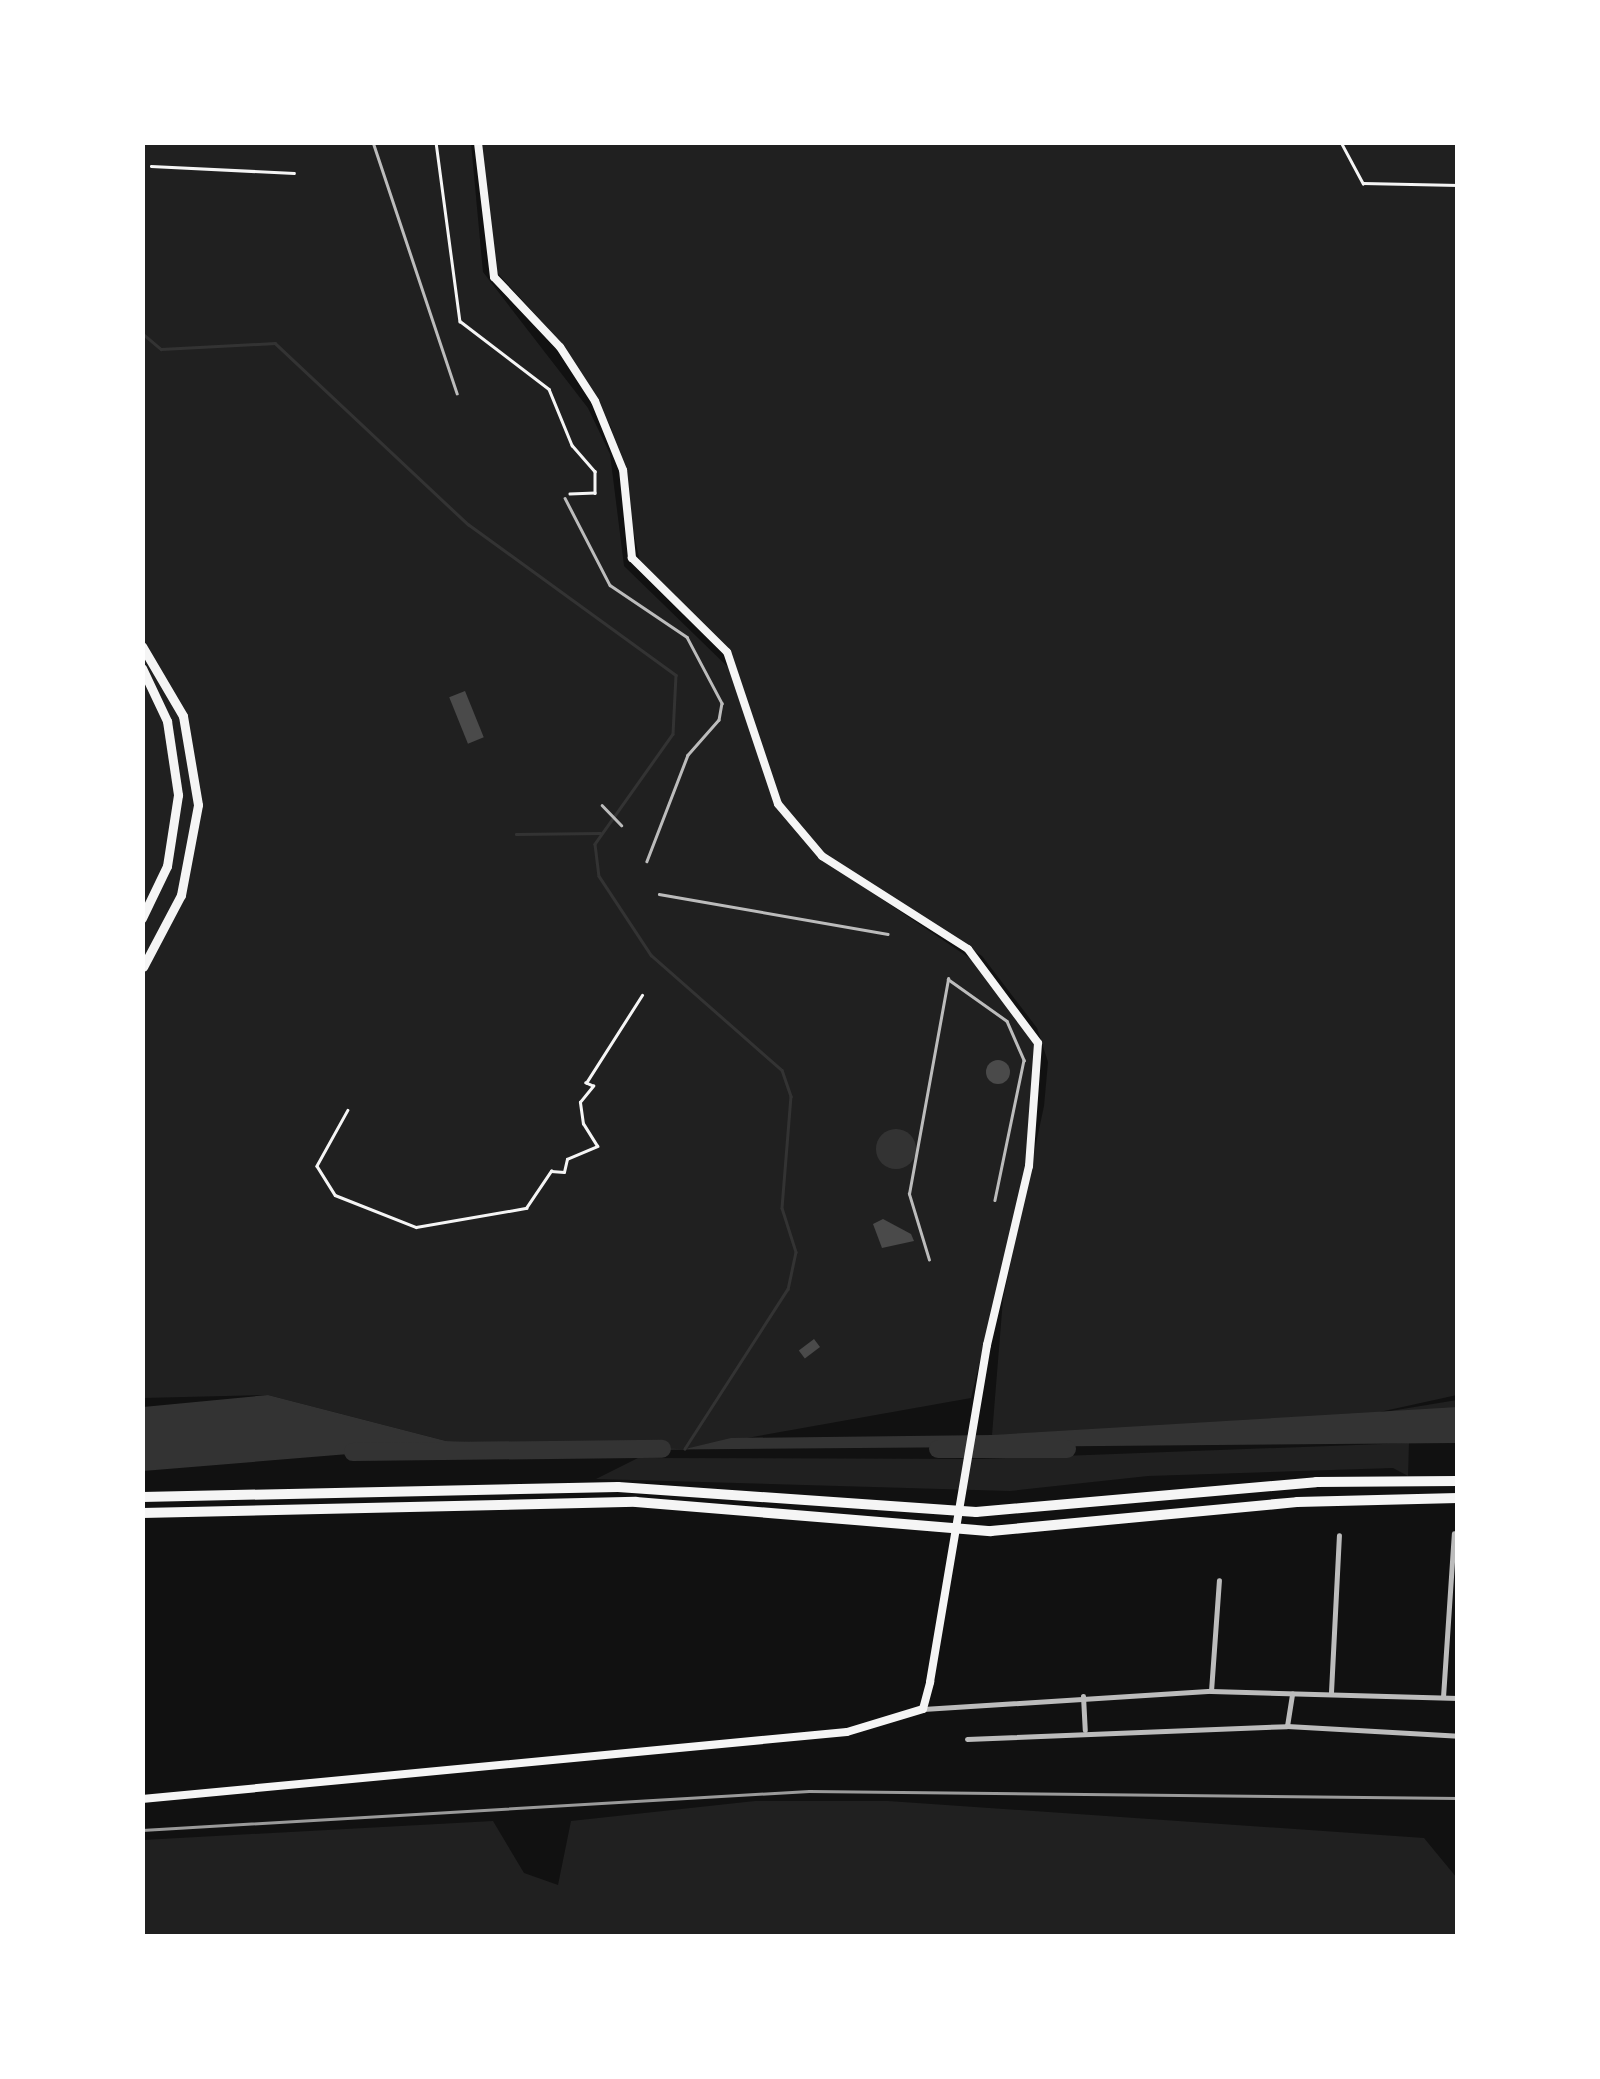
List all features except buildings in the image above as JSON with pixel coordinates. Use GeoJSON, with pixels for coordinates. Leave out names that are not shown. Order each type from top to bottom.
{"type":"FeatureCollection","features":[{"type":"Feature","properties":{"kind":"highway"},"geometry":{"type":"LineString","coordinates":[[142,646],[182,716],[198,806],[187,878],[143,967]]}},
{"type":"Feature","properties":{"kind":"highway"},"geometry":{"type":"LineString","coordinates":[[142,668],[167,720],[178,794],[167,866],[142,918]]}},
{"type":"Feature","properties":{"kind":"highway"},"geometry":{"type":"LineString","coordinates":[[142,1498],[618,1487],[976,1512],[1316,1482],[1458,1481]]}},
{"type":"Feature","properties":{"kind":"highway"},"geometry":{"type":"LineString","coordinates":[[142,1513],[636,1502],[992,1531],[1297,1502],[1458,1498]]}},
{"type":"Feature","properties":{"kind":"main road"},"geometry":{"type":"LineString","coordinates":[[142,1800],[847,1732],[923,1709],[955,1562],[983,1392],[1036,1129],[1038,1043],[1017,1002],[968,949],[822,856],[778,804],[727,652],[632,558],[619,450],[594,401],[560,346],[494,277],[478,142]]}},
{"type":"Feature","properties":{"kind":"street"},"geometry":{"type":"LineString","coordinates":[[1443,1697],[1454,1532]]}},
{"type":"Feature","properties":{"kind":"street"},"geometry":{"type":"LineString","coordinates":[[1331,1693],[1340,1535]]}},
{"type":"Feature","properties":{"kind":"street"},"geometry":{"type":"LineString","coordinates":[[1211,1691],[1219,1580]]}},
{"type":"Feature","properties":{"kind":"street"},"geometry":{"type":"LineString","coordinates":[[923,1709],[1211,1691],[1458,1698]]}},
{"type":"Feature","properties":{"kind":"street"},"geometry":{"type":"LineString","coordinates":[[1288,1726],[1292,1693]]}},
{"type":"Feature","properties":{"kind":"street"},"geometry":{"type":"LineString","coordinates":[[1083,1696],[1084,1730]]}},
{"type":"Feature","properties":{"kind":"street"},"geometry":{"type":"LineString","coordinates":[[967,1739],[1084,1730],[1288,1726],[1458,1736]]}},
{"type":"Feature","properties":{"kind":"lane"},"geometry":{"type":"LineString","coordinates":[[373,142],[457,393]]}},
{"type":"Feature","properties":{"kind":"lane"},"geometry":{"type":"LineString","coordinates":[[564,495],[610,586],[687,637],[722,703],[719,720],[688,755],[647,861]]}},
{"type":"Feature","properties":{"kind":"lane"},"geometry":{"type":"LineString","coordinates":[[602,805],[621,825]]}},
{"type":"Feature","properties":{"kind":"lane"},"geometry":{"type":"LineString","coordinates":[[659,894],[888,934]]}},
{"type":"Feature","properties":{"kind":"lane"},"geometry":{"type":"LineString","coordinates":[[930,1260],[909,1194],[948,978],[1007,1022],[1024,1060],[995,1200]]}},
{"type":"Feature","properties":{"kind":"path"},"geometry":{"type":"LineString","coordinates":[[436,142],[460,322],[518,360],[565,415],[595,482],[594,493],[564,495]]}},
{"type":"Feature","properties":{"kind":"path"},"geometry":{"type":"LineString","coordinates":[[1150,142],[1161,142]]}},
{"type":"Feature","properties":{"kind":"path"},"geometry":{"type":"LineString","coordinates":[[1341,142],[1364,183],[1458,186]]}},
{"type":"Feature","properties":{"kind":"path"},"geometry":{"type":"LineString","coordinates":[[151,166],[294,173]]}},
{"type":"Feature","properties":{"kind":"path"},"geometry":{"type":"LineString","coordinates":[[348,1110],[317,1166],[335,1195],[416,1227],[526,1208],[551,1171],[564,1172],[567,1159],[598,1146],[583,1124],[580,1102],[593,1086],[586,1083],[642,995]]}},
{"type":"Feature","properties":{"kind":"shaded area"},"geometry":{"type":"Polygon","coordinates":[[[142,143],[471,143],[483,272],[588,408],[610,454],[624,566],[732,671],[774,804],[822,859],[980,965],[1026,1020],[1039,1060],[1024,1181],[971,1398],[685,1449],[446,1441],[268,1395],[143,1398],[142,143]]]}},
{"type":"Feature","properties":{"kind":"shaded area"},"geometry":{"type":"Polygon","coordinates":[[[480,143],[1457,143],[1457,1395],[1366,1415],[1457,1400],[1457,1431],[992,1435],[1003,1299],[1044,1106],[1048,1062],[1037,1028],[982,956],[824,853],[781,803],[733,659],[642,571],[611,427],[563,345],[493,268],[480,143]]]}},
{"type":"Feature","properties":{"kind":"shaded area"},"geometry":{"type":"Polygon","coordinates":[[[896,1129],[910,1135],[916,1149],[910,1163],[896,1169],[882,1163],[876,1149],[882,1135],[896,1129]]]}},
{"type":"Feature","properties":{"kind":"shaded area"},"geometry":{"type":"Polygon","coordinates":[[[268,1395],[446,1441],[685,1449],[731,1438],[992,1435],[1458,1407],[1457,1443],[373,1452],[143,1471],[143,1407],[268,1395]]]}},
{"type":"Feature","properties":{"kind":"shaded area"},"geometry":{"type":"Polygon","coordinates":[[[1409,1443],[1408,1476],[1393,1468],[1148,1476],[1010,1491],[596,1479],[638,1458],[981,1459],[1409,1443]]]}},
{"type":"Feature","properties":{"kind":"shaded area"},"geometry":{"type":"Polygon","coordinates":[[[755,1801],[888,1801],[1424,1838],[1457,1878],[1457,1936],[143,1936],[143,1840],[493,1821],[524,1873],[558,1885],[571,1821],[755,1801]]]}},
{"type":"Feature","properties":{"kind":"waterway"},"geometry":{"type":"LineString","coordinates":[[142,333],[161,349],[275,343],[468,524],[676,675],[673,734],[595,844],[599,876],[651,955],[782,1070],[791,1096],[782,1208],[796,1252],[788,1289],[685,1449]]}},
{"type":"Feature","properties":{"kind":"waterway"},"geometry":{"type":"LineString","coordinates":[[516,834],[600,833]]}},
{"type":"Feature","properties":{"kind":"waterway"},"geometry":{"type":"LineString","coordinates":[[353,1452],[662,1449]]}},
{"type":"Feature","properties":{"kind":"waterway"},"geometry":{"type":"LineString","coordinates":[[938,1449],[1067,1449]]}},
{"type":"Feature","properties":{"kind":"railway"},"geometry":{"type":"LineString","coordinates":[[142,1830],[809,1791],[1458,1798]]}}]}
